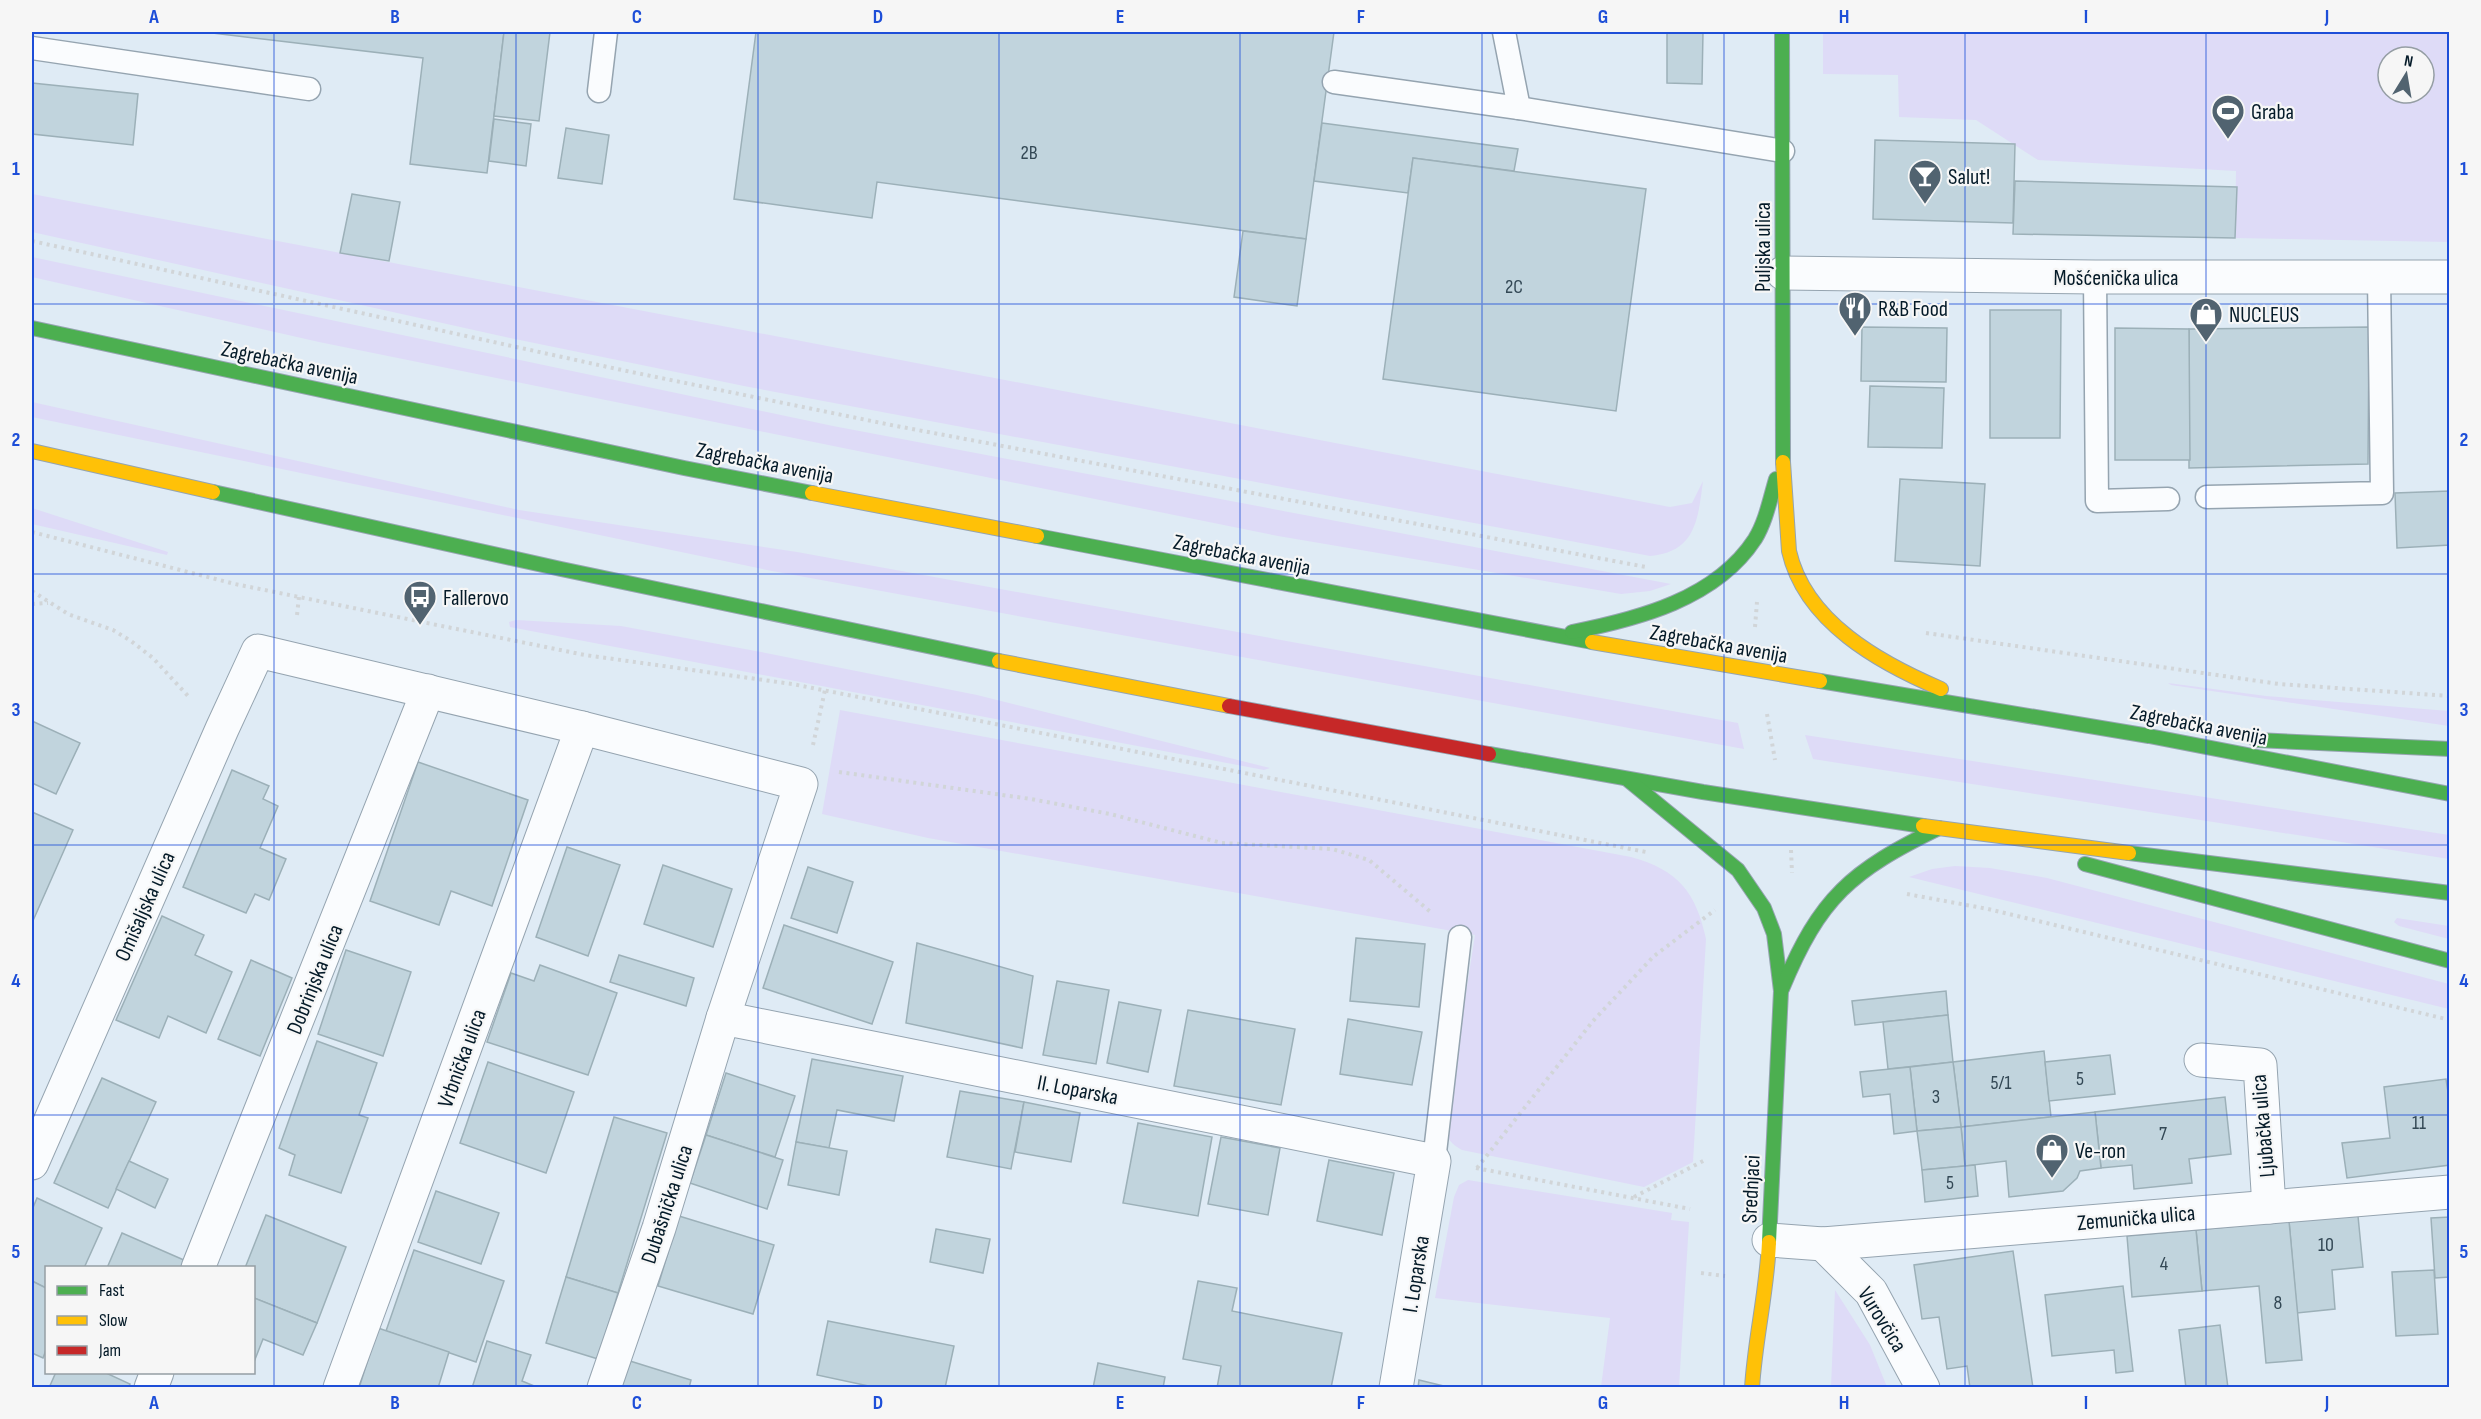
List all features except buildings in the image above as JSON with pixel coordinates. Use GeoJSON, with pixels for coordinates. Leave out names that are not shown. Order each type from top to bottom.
{"type":"FeatureCollection","features":[{"type":"Feature","properties":{"kind":"main road","name":"Puljska ulica"},"geometry":{"type":"LineString","coordinates":[[1781,462],[1782,32]]}},
{"type":"Feature","properties":{"kind":"main road","name":"Zagrebačka avenija"},"geometry":{"type":"LineString","coordinates":[[32,328],[684,468],[1554,636],[2150,736],[2450,794]]}},
{"type":"Feature","properties":{"kind":"main road"},"geometry":{"type":"LineString","coordinates":[[32,451],[380,530],[1133,689],[1782,806],[1958,831],[2450,893]]}},
{"type":"Feature","properties":{"kind":"main road"},"geometry":{"type":"LineString","coordinates":[[1554,636],[1644,615],[1692,594],[1721,575],[1745,555],[1756,538],[1781,462]]}},
{"type":"Feature","properties":{"kind":"main road"},"geometry":{"type":"LineString","coordinates":[[1781,462],[1788,543],[1794,569],[1813,600],[1832,623],[1873,654],[1918,680],[1985,707]]}},
{"type":"Feature","properties":{"kind":"main road"},"geometry":{"type":"LineString","coordinates":[[2150,736],[2450,749]]}},
{"type":"Feature","properties":{"kind":"main road"},"geometry":{"type":"LineString","coordinates":[[1625,778],[1738,870],[1753,890],[1764,908],[1774,934],[1781,991]]}},
{"type":"Feature","properties":{"kind":"main road"},"geometry":{"type":"LineString","coordinates":[[1781,991],[1800,946],[1827,905],[1890,852],[1939,828]]}},
{"type":"Feature","properties":{"kind":"main road"},"geometry":{"type":"LineString","coordinates":[[1958,831],[2450,961]]}},
{"type":"Feature","properties":{"kind":"main road","name":"Srednjaci"},"geometry":{"type":"LineString","coordinates":[[1752,1388],[1754,1355],[1767,1281],[1781,991]]}},
{"type":"Feature","properties":{"kind":"street","name":"Mošćenička ulica"},"geometry":{"type":"LineString","coordinates":[[1783,273],[2095,277],[2450,277]]}},
{"type":"Feature","properties":{"kind":"street","name":"Omišaljska ulica"},"geometry":{"type":"LineString","coordinates":[[32,1163],[258,651],[428,691]]}},
{"type":"Feature","properties":{"kind":"street"},"geometry":{"type":"LineString","coordinates":[[428,691],[582,728]]}},
{"type":"Feature","properties":{"kind":"street","name":"Dobrinjska ulica"},"geometry":{"type":"LineString","coordinates":[[199,1266],[428,691]]}},
{"type":"Feature","properties":{"kind":"street","name":"Dubašnička ulica"},"geometry":{"type":"LineString","coordinates":[[582,728],[801,784],[723,1018],[659,1228],[604,1388]]}},
{"type":"Feature","properties":{"kind":"street","name":"Vrbnička ulica"},"geometry":{"type":"LineString","coordinates":[[340,1388],[582,728]]}},
{"type":"Feature","properties":{"kind":"street","name":"II. Loparska"},"geometry":{"type":"LineString","coordinates":[[723,1018],[1434,1161]]}},
{"type":"Feature","properties":{"kind":"street","name":"Ljubačka ulica"},"geometry":{"type":"LineString","coordinates":[[2201,1060],[2260,1065],[2269,1207]]}},
{"type":"Feature","properties":{"kind":"street","name":"I. Loparska"},"geometry":{"type":"LineString","coordinates":[[1396,1388],[1434,1161]]}},
{"type":"Feature","properties":{"kind":"street","name":"Zemunička ulica"},"geometry":{"type":"LineString","coordinates":[[1823,1244],[2450,1191]]}},
{"type":"Feature","properties":{"kind":"street"},"geometry":{"type":"LineString","coordinates":[[1769,1240],[1823,1244]]}},
{"type":"Feature","properties":{"kind":"street","name":"Vurovčica"},"geometry":{"type":"LineString","coordinates":[[1823,1244],[1871,1292],[1923,1388]]}},
{"type":"Feature","properties":{"kind":"lane"},"geometry":{"type":"LineString","coordinates":[[599,91],[606,32]]}},
{"type":"Feature","properties":{"kind":"lane"},"geometry":{"type":"LineString","coordinates":[[1504,32],[1519,108]]}},
{"type":"Feature","properties":{"kind":"lane"},"geometry":{"type":"LineString","coordinates":[[32,48],[309,89]]}},
{"type":"Feature","properties":{"kind":"lane"},"geometry":{"type":"LineString","coordinates":[[1334,82],[1703,136],[1782,151]]}},
{"type":"Feature","properties":{"kind":"lane"},"geometry":{"type":"LineString","coordinates":[[2095,277],[2097,501],[2168,499]]}},
{"type":"Feature","properties":{"kind":"lane"},"geometry":{"type":"LineString","coordinates":[[2207,497],[2382,493],[2379,277]]}},
{"type":"Feature","properties":{"kind":"lane"},"geometry":{"type":"LineString","coordinates":[[1434,1161],[1460,937]]}},
{"type":"Feature","properties":{"kind":"path"},"geometry":{"type":"LineString","coordinates":[[32,241],[617,369],[868,420],[1297,503],[1648,567]]}},
{"type":"Feature","properties":{"kind":"path"},"geometry":{"type":"LineString","coordinates":[[32,532],[235,584],[574,652],[825,690],[1656,854]]}},
{"type":"Feature","properties":{"kind":"path"},"geometry":{"type":"LineString","coordinates":[[32,591],[68,614],[113,630],[131,640],[153,658],[222,729]]}},
{"type":"Feature","properties":{"kind":"path"},"geometry":{"type":"LineString","coordinates":[[1754,636],[1757,602]]}},
{"type":"Feature","properties":{"kind":"path"},"geometry":{"type":"LineString","coordinates":[[32,604],[48,603]]}},
{"type":"Feature","properties":{"kind":"path"},"geometry":{"type":"LineString","coordinates":[[1920,632],[2278,684],[2450,696]]}},
{"type":"Feature","properties":{"kind":"path"},"geometry":{"type":"LineString","coordinates":[[815,736],[825,690]]}},
{"type":"Feature","properties":{"kind":"path"},"geometry":{"type":"LineString","coordinates":[[1767,714],[1774,756]]}},
{"type":"Feature","properties":{"kind":"path"},"geometry":{"type":"LineString","coordinates":[[830,770],[1065,805],[1110,814],[1222,843],[1332,849],[1369,860],[1460,937]]}},
{"type":"Feature","properties":{"kind":"path"},"geometry":{"type":"LineString","coordinates":[[1790,845],[1792,873]]}},
{"type":"Feature","properties":{"kind":"path"},"geometry":{"type":"LineString","coordinates":[[1903,894],[1988,909],[2450,1020]]}},
{"type":"Feature","properties":{"kind":"path"},"geometry":{"type":"LineString","coordinates":[[1477,1168],[1593,1021],[1654,957],[1719,908]]}},
{"type":"Feature","properties":{"kind":"path"},"geometry":{"type":"LineString","coordinates":[[1633,1198],[1705,1160]]}},
{"type":"Feature","properties":{"kind":"path"},"geometry":{"type":"LineString","coordinates":[[1434,1161],[1690,1209]]}},
{"type":"Feature","properties":{"kind":"path"},"geometry":{"type":"LineString","coordinates":[[1701,1273],[1731,1277]]}},
{"type":"Feature","properties":{"kind":"shaded area","name":"Graba"},"geometry":{"type":"Polygon","coordinates":[[[1823,32],[2449,32],[2449,242],[2235,238],[2236,171],[2038,160],[1976,120],[1899,117],[1898,75],[1823,74],[1823,32]]]}},
{"type":"Feature","properties":{"kind":"shaded area"},"geometry":{"type":"Polygon","coordinates":[[[32,194],[1670,507],[1692,503],[1703,481],[1699,508],[1692,531],[1686,541],[1665,553],[1650,556],[744,386],[510,338],[32,232],[32,194]]]}},
{"type":"Feature","properties":{"kind":"shaded area"},"geometry":{"type":"Polygon","coordinates":[[[32,257],[833,426],[1671,584],[1650,591],[1621,594],[1278,536],[319,342],[32,277],[32,257]]]}},
{"type":"Feature","properties":{"kind":"shaded area"},"geometry":{"type":"Polygon","coordinates":[[[32,402],[519,510],[797,552],[1738,723],[1744,749],[772,571],[32,417],[32,402]]]}},
{"type":"Feature","properties":{"kind":"shaded area"},"geometry":{"type":"Polygon","coordinates":[[[32,508],[168,552],[167,555],[32,524],[32,508]]]}},
{"type":"Feature","properties":{"kind":"shaded area"},"geometry":{"type":"Polygon","coordinates":[[[516,620],[621,626],[761,652],[977,695],[1270,768],[1264,770],[510,627],[509,622],[516,620]]]}},
{"type":"Feature","properties":{"kind":"shaded area"},"geometry":{"type":"Polygon","coordinates":[[[2168,683],[2266,696],[2449,711],[2449,726],[2171,685],[2168,683]]]}},
{"type":"Feature","properties":{"kind":"shaded area"},"geometry":{"type":"Polygon","coordinates":[[[840,710],[1631,857],[1661,869],[1673,876],[1690,896],[1697,908],[1706,939],[1693,1162],[1644,1187],[1462,1150],[1452,1143],[1445,1127],[1475,935],[928,838],[822,814],[840,710]]]}},
{"type":"Feature","properties":{"kind":"shaded area"},"geometry":{"type":"Polygon","coordinates":[[[1805,735],[2449,835],[2449,859],[1813,759],[1805,735]]]}},
{"type":"Feature","properties":{"kind":"shaded area"},"geometry":{"type":"Polygon","coordinates":[[[1955,866],[1990,868],[2047,878],[2449,984],[2449,1009],[1909,877],[1932,869],[1955,866]]]}},
{"type":"Feature","properties":{"kind":"shaded area"},"geometry":{"type":"Polygon","coordinates":[[[2397,918],[2449,926],[2449,939],[2399,926],[2394,922],[2397,918]]]}},
{"type":"Feature","properties":{"kind":"shaded area"},"geometry":{"type":"Polygon","coordinates":[[[1468,1180],[1672,1213],[1671,1220],[1689,1222],[1679,1387],[1601,1387],[1610,1318],[1435,1298],[1454,1197],[1459,1185],[1468,1180]]]}},
{"type":"Feature","properties":{"kind":"shaded area"},"geometry":{"type":"Polygon","coordinates":[[[1835,1290],[1870,1345],[1887,1387],[1831,1387],[1835,1290]]]}},
{"type":"Feature","properties":{"kind":"traffic: fast"},"geometry":{"type":"LineString","coordinates":[[1782,32],[1783,462]]}},
{"type":"Feature","properties":{"kind":"traffic: fast"},"geometry":{"type":"LineString","coordinates":[[32,328],[684,468],[812,493]]}},
{"type":"Feature","properties":{"kind":"traffic: fast"},"geometry":{"type":"LineString","coordinates":[[1572,632],[1649,613],[1674,603],[1719,577],[1739,560],[1755,539],[1765,517],[1776,479]]}},
{"type":"Feature","properties":{"kind":"traffic: fast"},"geometry":{"type":"LineString","coordinates":[[213,492],[561,569],[999,661]]}},
{"type":"Feature","properties":{"kind":"traffic: fast"},"geometry":{"type":"LineString","coordinates":[[1037,536],[1592,642]]}},
{"type":"Feature","properties":{"kind":"traffic: fast"},"geometry":{"type":"LineString","coordinates":[[1820,681],[2149,736],[2450,794]]}},
{"type":"Feature","properties":{"kind":"traffic: fast"},"geometry":{"type":"LineString","coordinates":[[2256,740],[2450,749]]}},
{"type":"Feature","properties":{"kind":"traffic: fast"},"geometry":{"type":"LineString","coordinates":[[1489,754],[1703,792],[1923,826]]}},
{"type":"Feature","properties":{"kind":"traffic: fast"},"geometry":{"type":"LineString","coordinates":[[1627,779],[1738,870],[1764,908],[1774,934],[1781,991],[1769,1242]]}},
{"type":"Feature","properties":{"kind":"traffic: fast"},"geometry":{"type":"LineString","coordinates":[[1782,989],[1810,931],[1842,890],[1883,858],[1939,828]]}},
{"type":"Feature","properties":{"kind":"traffic: fast"},"geometry":{"type":"LineString","coordinates":[[2129,853],[2450,893]]}},
{"type":"Feature","properties":{"kind":"traffic: fast"},"geometry":{"type":"LineString","coordinates":[[2085,864],[2450,961]]}},
{"type":"Feature","properties":{"kind":"traffic: slow"},"geometry":{"type":"LineString","coordinates":[[32,451],[213,492]]}},
{"type":"Feature","properties":{"kind":"traffic: slow"},"geometry":{"type":"LineString","coordinates":[[1783,462],[1789,551],[1798,576],[1811,599],[1828,619],[1870,653],[1941,689]]}},
{"type":"Feature","properties":{"kind":"traffic: slow"},"geometry":{"type":"LineString","coordinates":[[812,493],[1037,536]]}},
{"type":"Feature","properties":{"kind":"traffic: slow"},"geometry":{"type":"LineString","coordinates":[[1592,642],[1820,681]]}},
{"type":"Feature","properties":{"kind":"traffic: slow"},"geometry":{"type":"LineString","coordinates":[[999,661],[1229,706]]}},
{"type":"Feature","properties":{"kind":"traffic: slow"},"geometry":{"type":"LineString","coordinates":[[1923,826],[2129,853]]}},
{"type":"Feature","properties":{"kind":"traffic: slow"},"geometry":{"type":"LineString","coordinates":[[1752,1388],[1769,1242]]}},
{"type":"Feature","properties":{"kind":"traffic: jam"},"geometry":{"type":"LineString","coordinates":[[1229,706],[1489,754]]}},
{"type":"Feature","properties":{"kind":"place","name":"Graba"},"geometry":{"type":"Point","coordinates":[2228,140]}},
{"type":"Feature","properties":{"kind":"place","name":"Salut!"},"geometry":{"type":"Point","coordinates":[1925,205]}},
{"type":"Feature","properties":{"kind":"place","name":"R&B Food"},"geometry":{"type":"Point","coordinates":[1855,337]}},
{"type":"Feature","properties":{"kind":"place","name":"NUCLEUS"},"geometry":{"type":"Point","coordinates":[2206,343]}},
{"type":"Feature","properties":{"kind":"place","name":"Fallerovo"},"geometry":{"type":"Point","coordinates":[420,626]}},
{"type":"Feature","properties":{"kind":"place","name":"Ve-ron"},"geometry":{"type":"Point","coordinates":[2052,1179]}}]}
